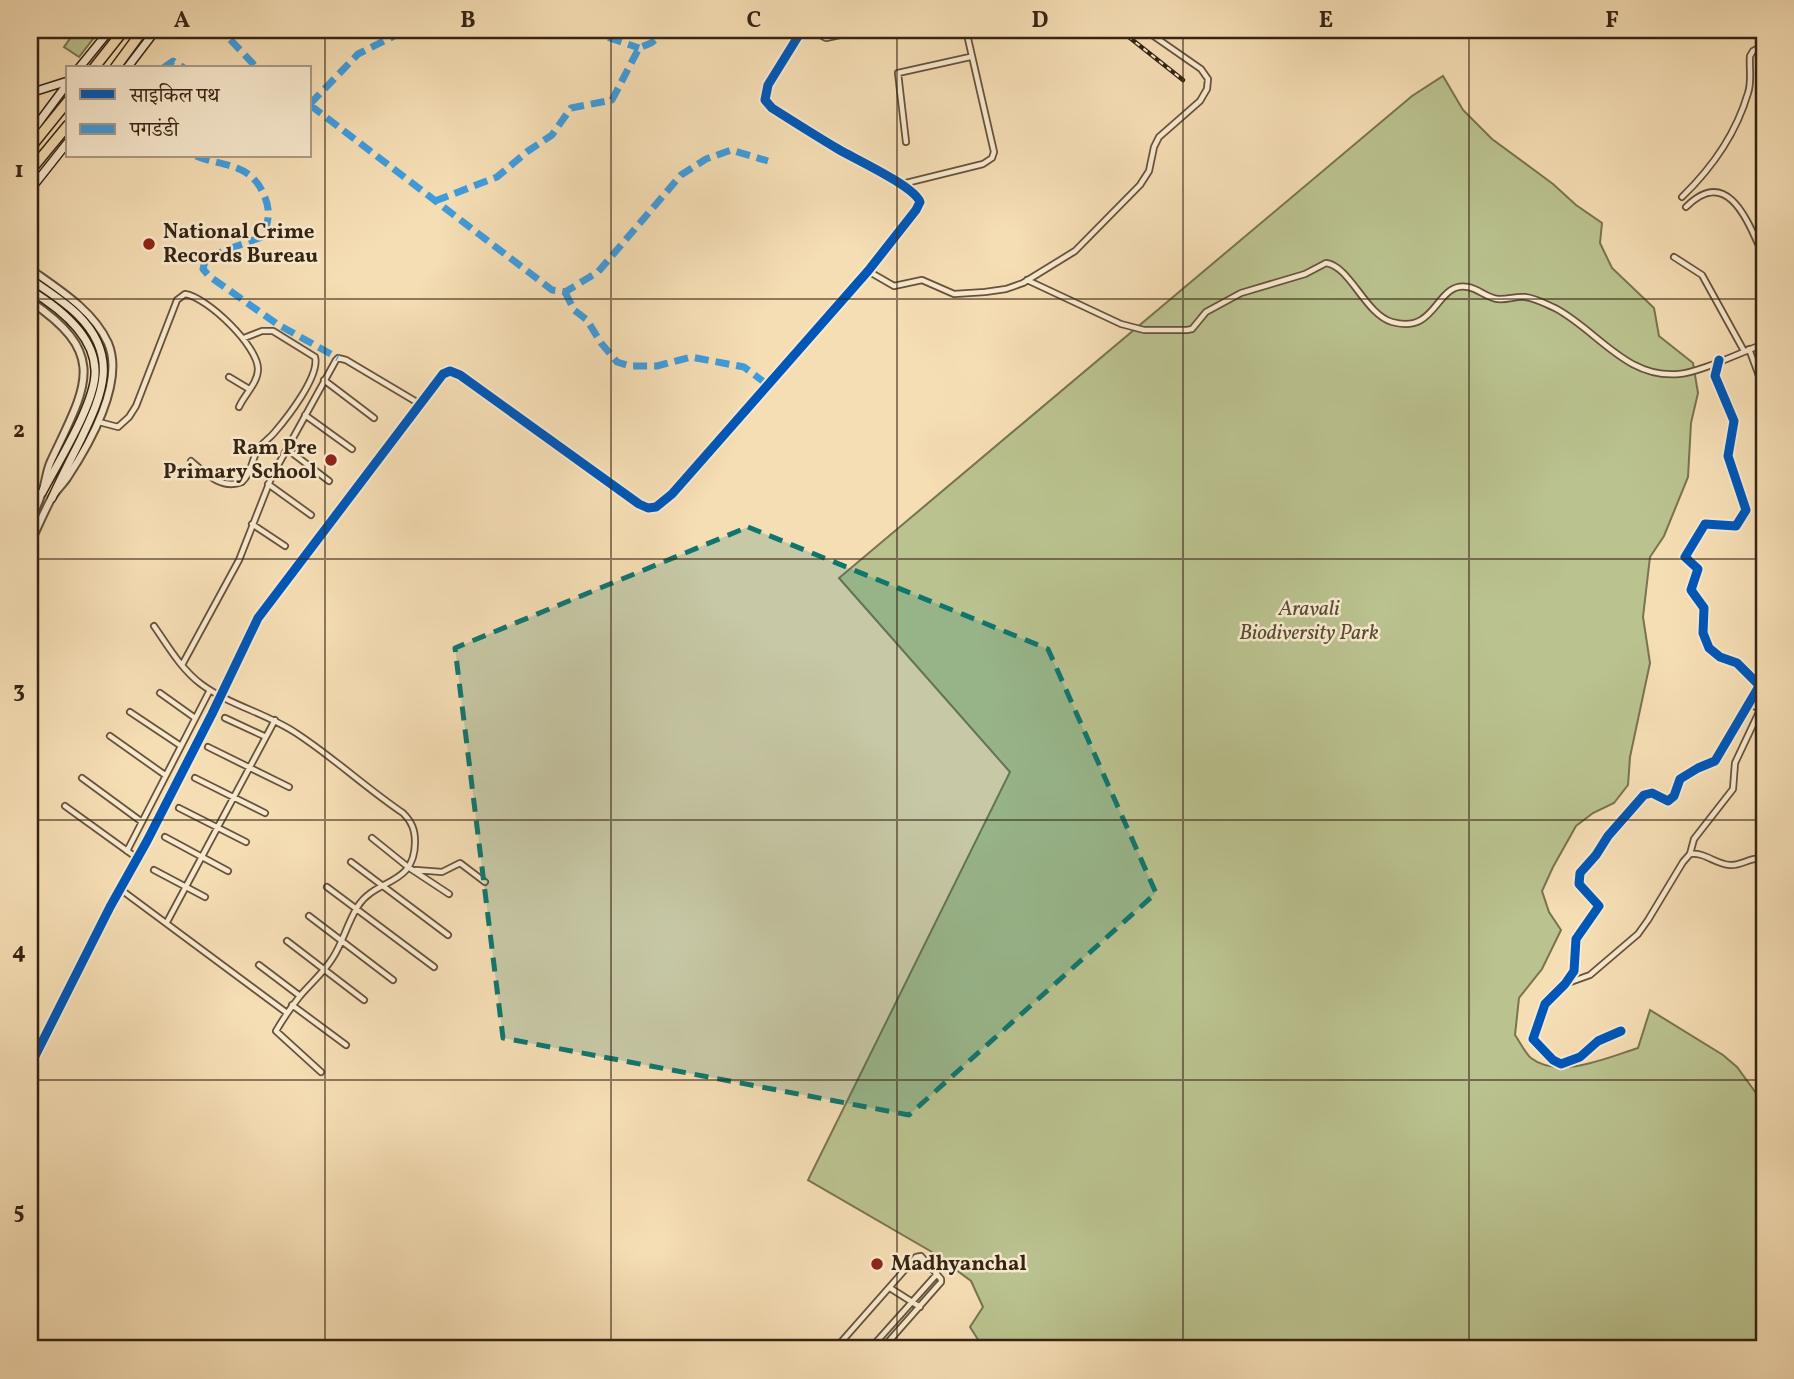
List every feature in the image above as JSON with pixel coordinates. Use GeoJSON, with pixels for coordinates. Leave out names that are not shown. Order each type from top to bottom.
{"type":"FeatureCollection","features":[{"type":"Feature","properties":{"kind":"highway"},"geometry":{"type":"LineString","coordinates":[[96,66],[124,30]]}},
{"type":"Feature","properties":{"kind":"highway"},"geometry":{"type":"LineString","coordinates":[[116,66],[143,30]]}},
{"type":"Feature","properties":{"kind":"highway"},"geometry":{"type":"LineString","coordinates":[[30,148],[66,103]]}},
{"type":"Feature","properties":{"kind":"highway"},"geometry":{"type":"LineString","coordinates":[[30,171],[66,127]]}},
{"type":"Feature","properties":{"kind":"main road"},"geometry":{"type":"LineString","coordinates":[[81,66],[110,30]]}},
{"type":"Feature","properties":{"kind":"main road"},"geometry":{"type":"LineString","coordinates":[[129,66],[156,30]]}},
{"type":"Feature","properties":{"kind":"main road"},"geometry":{"type":"LineString","coordinates":[[30,93],[66,83]]}},
{"type":"Feature","properties":{"kind":"main road"},"geometry":{"type":"LineString","coordinates":[[30,134],[66,85]]}},
{"type":"Feature","properties":{"kind":"main road"},"geometry":{"type":"LineString","coordinates":[[30,190],[66,145]]}},
{"type":"Feature","properties":{"kind":"main road"},"geometry":{"type":"LineString","coordinates":[[30,279],[77,313],[86,324],[99,345],[104,371],[98,402],[52,498]]}},
{"type":"Feature","properties":{"kind":"main road"},"geometry":{"type":"LineString","coordinates":[[30,290],[56,307],[78,329],[92,354],[95,370],[89,400],[42,493]]}},
{"type":"Feature","properties":{"kind":"street"},"geometry":{"type":"LineString","coordinates":[[30,1066],[264,610],[443,374],[455,372],[639,504],[656,507],[672,494],[868,271],[919,204],[919,198],[901,185],[838,149],[766,102],[764,94],[768,85],[802,30]]}},
{"type":"Feature","properties":{"kind":"street"},"geometry":{"type":"LineString","coordinates":[[820,30],[822,36],[827,38],[863,30]]}},
{"type":"Feature","properties":{"kind":"street"},"geometry":{"type":"LineString","coordinates":[[901,185],[983,163],[992,158],[994,152],[970,57],[966,30]]}},
{"type":"Feature","properties":{"kind":"street"},"geometry":{"type":"LineString","coordinates":[[868,271],[890,285],[926,281],[954,294],[997,291],[1027,281],[1075,251],[1140,185],[1149,171],[1159,137],[1200,101],[1207,89],[1208,79],[1201,69],[1146,30]]}},
{"type":"Feature","properties":{"kind":"street"},"geometry":{"type":"LineString","coordinates":[[1682,197],[1709,169],[1734,133],[1749,92],[1750,56],[1764,45]]}},
{"type":"Feature","properties":{"kind":"street"},"geometry":{"type":"LineString","coordinates":[[906,142],[898,73],[970,57]]}},
{"type":"Feature","properties":{"kind":"street"},"geometry":{"type":"LineString","coordinates":[[1764,156],[1764,223]]}},
{"type":"Feature","properties":{"kind":"street"},"geometry":{"type":"LineString","coordinates":[[1686,206],[1703,194],[1718,192],[1728,195],[1739,208],[1764,257]]}},
{"type":"Feature","properties":{"kind":"street"},"geometry":{"type":"LineString","coordinates":[[1674,257],[1702,275],[1746,350],[1764,389]]}},
{"type":"Feature","properties":{"kind":"street"},"geometry":{"type":"LineString","coordinates":[[1027,281],[1121,324],[1144,330],[1187,330],[1206,312],[1241,293],[1305,274],[1326,263],[1339,268],[1376,311],[1395,322],[1423,320],[1447,293],[1457,287],[1465,286],[1498,299],[1529,297],[1557,309],[1628,363],[1643,370],[1678,374],[1764,344]]}},
{"type":"Feature","properties":{"kind":"street"},"geometry":{"type":"LineString","coordinates":[[30,269],[83,310],[107,343],[113,364],[113,382],[98,422],[68,478],[52,498],[30,543]]}},
{"type":"Feature","properties":{"kind":"street"},"geometry":{"type":"LineString","coordinates":[[98,422],[118,427],[132,413],[177,300],[188,295],[201,301],[244,338],[253,352],[258,367],[257,377],[239,407]]}},
{"type":"Feature","properties":{"kind":"street"},"geometry":{"type":"LineString","coordinates":[[30,300],[71,334],[78,346],[85,372],[79,400],[49,465],[42,493],[30,522]]}},
{"type":"Feature","properties":{"kind":"street"},"geometry":{"type":"LineString","coordinates":[[30,321],[38,306]]}},
{"type":"Feature","properties":{"kind":"street"},"geometry":{"type":"LineString","coordinates":[[1759,310],[1764,316]]}},
{"type":"Feature","properties":{"kind":"street"},"geometry":{"type":"LineString","coordinates":[[191,461],[216,480],[231,485],[242,482],[253,465],[256,452],[282,422],[312,376],[315,357],[278,332],[265,330],[244,338]]}},
{"type":"Feature","properties":{"kind":"street"},"geometry":{"type":"LineString","coordinates":[[182,666],[239,560],[268,484],[336,360],[342,359],[422,404]]}},
{"type":"Feature","properties":{"kind":"street"},"geometry":{"type":"LineString","coordinates":[[1621,1031],[1598,1041],[1580,1057],[1561,1064],[1533,1041],[1545,1004],[1565,984],[1575,968],[1576,939],[1599,906],[1579,884],[1580,873],[1644,795],[1652,793],[1668,801],[1674,796],[1680,779],[1715,761],[1758,684],[1740,665],[1720,657],[1706,644],[1703,633],[1704,608],[1690,590],[1698,569],[1685,557],[1705,524],[1736,526],[1746,510],[1728,458],[1734,421],[1715,376],[1719,360]]}},
{"type":"Feature","properties":{"kind":"street"},"geometry":{"type":"LineString","coordinates":[[229,377],[249,389]]}},
{"type":"Feature","properties":{"kind":"street"},"geometry":{"type":"LineString","coordinates":[[324,380],[374,418]]}},
{"type":"Feature","properties":{"kind":"street"},"geometry":{"type":"LineString","coordinates":[[305,415],[352,449]]}},
{"type":"Feature","properties":{"kind":"street"},"geometry":{"type":"LineString","coordinates":[[287,449],[329,481]]}},
{"type":"Feature","properties":{"kind":"street"},"geometry":{"type":"LineString","coordinates":[[268,484],[311,515]]}},
{"type":"Feature","properties":{"kind":"street"},"geometry":{"type":"LineString","coordinates":[[252,524],[285,546]]}},
{"type":"Feature","properties":{"kind":"street"},"geometry":{"type":"LineString","coordinates":[[154,626],[182,666],[210,690],[275,720],[309,742],[408,818],[412,825],[415,838],[410,868],[366,898],[356,909],[343,941],[325,969],[292,1005],[276,1033],[321,1072]]}},
{"type":"Feature","properties":{"kind":"street"},"geometry":{"type":"LineString","coordinates":[[127,851],[210,690]]}},
{"type":"Feature","properties":{"kind":"street"},"geometry":{"type":"LineString","coordinates":[[160,693],[195,718]]}},
{"type":"Feature","properties":{"kind":"street"},"geometry":{"type":"LineString","coordinates":[[1565,984],[1590,975],[1638,934],[1648,920],[1677,870],[1690,854],[1694,839],[1733,789],[1735,763],[1760,710],[1749,702]]}},
{"type":"Feature","properties":{"kind":"street"},"geometry":{"type":"LineString","coordinates":[[130,712],[181,746]]}},
{"type":"Feature","properties":{"kind":"street"},"geometry":{"type":"LineString","coordinates":[[225,718],[266,737]]}},
{"type":"Feature","properties":{"kind":"street"},"geometry":{"type":"LineString","coordinates":[[167,922],[275,720]]}},
{"type":"Feature","properties":{"kind":"street"},"geometry":{"type":"LineString","coordinates":[[110,736],[165,775]]}},
{"type":"Feature","properties":{"kind":"street"},"geometry":{"type":"LineString","coordinates":[[208,747],[289,787]]}},
{"type":"Feature","properties":{"kind":"street"},"geometry":{"type":"LineString","coordinates":[[82,778],[142,822]]}},
{"type":"Feature","properties":{"kind":"street"},"geometry":{"type":"LineString","coordinates":[[195,778],[265,813]]}},
{"type":"Feature","properties":{"kind":"street"},"geometry":{"type":"LineString","coordinates":[[65,806],[137,858]]}},
{"type":"Feature","properties":{"kind":"street"},"geometry":{"type":"LineString","coordinates":[[179,808],[246,842]]}},
{"type":"Feature","properties":{"kind":"street"},"geometry":{"type":"LineString","coordinates":[[165,837],[228,871]]}},
{"type":"Feature","properties":{"kind":"street"},"geometry":{"type":"LineString","coordinates":[[372,838],[449,894]]}},
{"type":"Feature","properties":{"kind":"street"},"geometry":{"type":"LineString","coordinates":[[1690,854],[1698,853],[1727,865],[1739,864],[1753,858],[1764,859]]}},
{"type":"Feature","properties":{"kind":"street"},"geometry":{"type":"LineString","coordinates":[[351,862],[448,935]]}},
{"type":"Feature","properties":{"kind":"street"},"geometry":{"type":"LineString","coordinates":[[410,868],[442,872],[460,863],[485,882]]}},
{"type":"Feature","properties":{"kind":"street"},"geometry":{"type":"LineString","coordinates":[[154,870],[205,897]]}},
{"type":"Feature","properties":{"kind":"street"},"geometry":{"type":"LineString","coordinates":[[327,887],[434,967]]}},
{"type":"Feature","properties":{"kind":"street"},"geometry":{"type":"LineString","coordinates":[[120,889],[287,1013]]}},
{"type":"Feature","properties":{"kind":"street"},"geometry":{"type":"LineString","coordinates":[[309,916],[393,980]]}},
{"type":"Feature","properties":{"kind":"street"},"geometry":{"type":"LineString","coordinates":[[287,941],[363,1000]]}},
{"type":"Feature","properties":{"kind":"street"},"geometry":{"type":"LineString","coordinates":[[259,965],[300,996]]}},
{"type":"Feature","properties":{"kind":"street"},"geometry":{"type":"LineString","coordinates":[[292,1005],[345,1045]]}},
{"type":"Feature","properties":{"kind":"street"},"geometry":{"type":"LineString","coordinates":[[835,1349],[919,1256],[923,1257],[941,1279],[940,1282],[881,1349]]}},
{"type":"Feature","properties":{"kind":"street"},"geometry":{"type":"LineString","coordinates":[[870,1349],[937,1274]]}},
{"type":"Feature","properties":{"kind":"street"},"geometry":{"type":"LineString","coordinates":[[890,1288],[920,1307]]}},
{"type":"Feature","properties":{"kind":"highlighted area"},"geometry":{"type":"Polygon","coordinates":[[[748,527],[1048,649],[1156,893],[909,1115],[503,1038],[455,648],[748,527]]]}},
{"type":"Feature","properties":{"kind":"green space"},"geometry":{"type":"Polygon","coordinates":[[[76,30],[100,30],[79,57],[64,47],[76,30]]]}},
{"type":"Feature","properties":{"kind":"green space","name":"Aravali Biodiversity Park"},"geometry":{"type":"Polygon","coordinates":[[[1443,76],[1463,110],[1492,139],[1602,223],[1600,243],[1612,268],[1654,308],[1659,336],[1693,363],[1698,393],[1691,423],[1688,477],[1664,536],[1650,557],[1643,617],[1650,663],[1630,757],[1628,785],[1614,803],[1593,813],[1576,826],[1542,891],[1549,912],[1561,930],[1542,969],[1519,998],[1515,1035],[1529,1056],[1542,1064],[1555,1067],[1584,1065],[1638,1048],[1650,1010],[1723,1055],[1737,1067],[1764,1104],[1764,1349],[984,1349],[970,1327],[983,1307],[971,1281],[932,1252],[808,1180],[1010,772],[839,578],[1412,96],[1443,76]]]}},
{"type":"Feature","properties":{"kind":"railway"},"geometry":{"type":"LineString","coordinates":[[1120,30],[1183,80]]}},
{"type":"Feature","properties":{"kind":"marked path"},"geometry":{"type":"LineString","coordinates":[[212,30],[227,36],[255,66]]}},
{"type":"Feature","properties":{"kind":"marked path"},"geometry":{"type":"LineString","coordinates":[[312,102],[358,54],[406,30]]}},
{"type":"Feature","properties":{"kind":"marked path"},"geometry":{"type":"LineString","coordinates":[[567,30],[601,35],[639,48]]}},
{"type":"Feature","properties":{"kind":"marked path"},"geometry":{"type":"LineString","coordinates":[[435,201],[497,177],[552,135],[571,108],[612,100],[639,48],[651,43],[667,30]]}},
{"type":"Feature","properties":{"kind":"marked path"},"geometry":{"type":"LineString","coordinates":[[166,66],[173,61],[181,66]]}},
{"type":"Feature","properties":{"kind":"marked path"},"geometry":{"type":"LineString","coordinates":[[312,107],[552,290],[565,292],[598,272],[681,175],[706,159],[731,150],[768,161]]}},
{"type":"Feature","properties":{"kind":"marked path"},"geometry":{"type":"LineString","coordinates":[[203,158],[235,167],[251,177],[264,195],[268,211],[268,221],[262,237],[223,251],[205,261],[203,269],[277,324],[338,358]]}},
{"type":"Feature","properties":{"kind":"marked path"},"geometry":{"type":"LineString","coordinates":[[565,292],[574,310],[587,320],[617,362],[630,366],[657,366],[691,357],[744,367],[768,385]]}},
{"type":"Feature","properties":{"kind":"cycle path"},"geometry":{"type":"LineString","coordinates":[[30,1066],[212,714],[258,618],[443,374],[450,371],[460,375],[639,504],[648,508],[656,507],[672,494],[868,271],[916,210],[920,202],[907,188],[805,129],[772,108],[765,100],[768,85],[802,30]]}},
{"type":"Feature","properties":{"kind":"cycle path"},"geometry":{"type":"LineString","coordinates":[[1621,1031],[1598,1041],[1580,1057],[1561,1064],[1553,1060],[1533,1039],[1545,1004],[1574,971],[1576,939],[1599,906],[1579,884],[1580,873],[1644,795],[1652,793],[1668,801],[1674,796],[1680,779],[1715,761],[1758,688],[1758,684],[1737,663],[1720,657],[1709,648],[1703,633],[1704,608],[1691,590],[1698,569],[1685,557],[1705,524],[1736,526],[1746,510],[1728,456],[1734,421],[1715,376],[1719,360]]}},
{"type":"Feature","properties":{"kind":"place","name":"National Crime Records Bureau"},"geometry":{"type":"Point","coordinates":[149,244]}},
{"type":"Feature","properties":{"kind":"place","name":"Ram Pre Primary School"},"geometry":{"type":"Point","coordinates":[331,460]}},
{"type":"Feature","properties":{"kind":"place","name":"Madhyanchal"},"geometry":{"type":"Point","coordinates":[877,1264]}}]}
